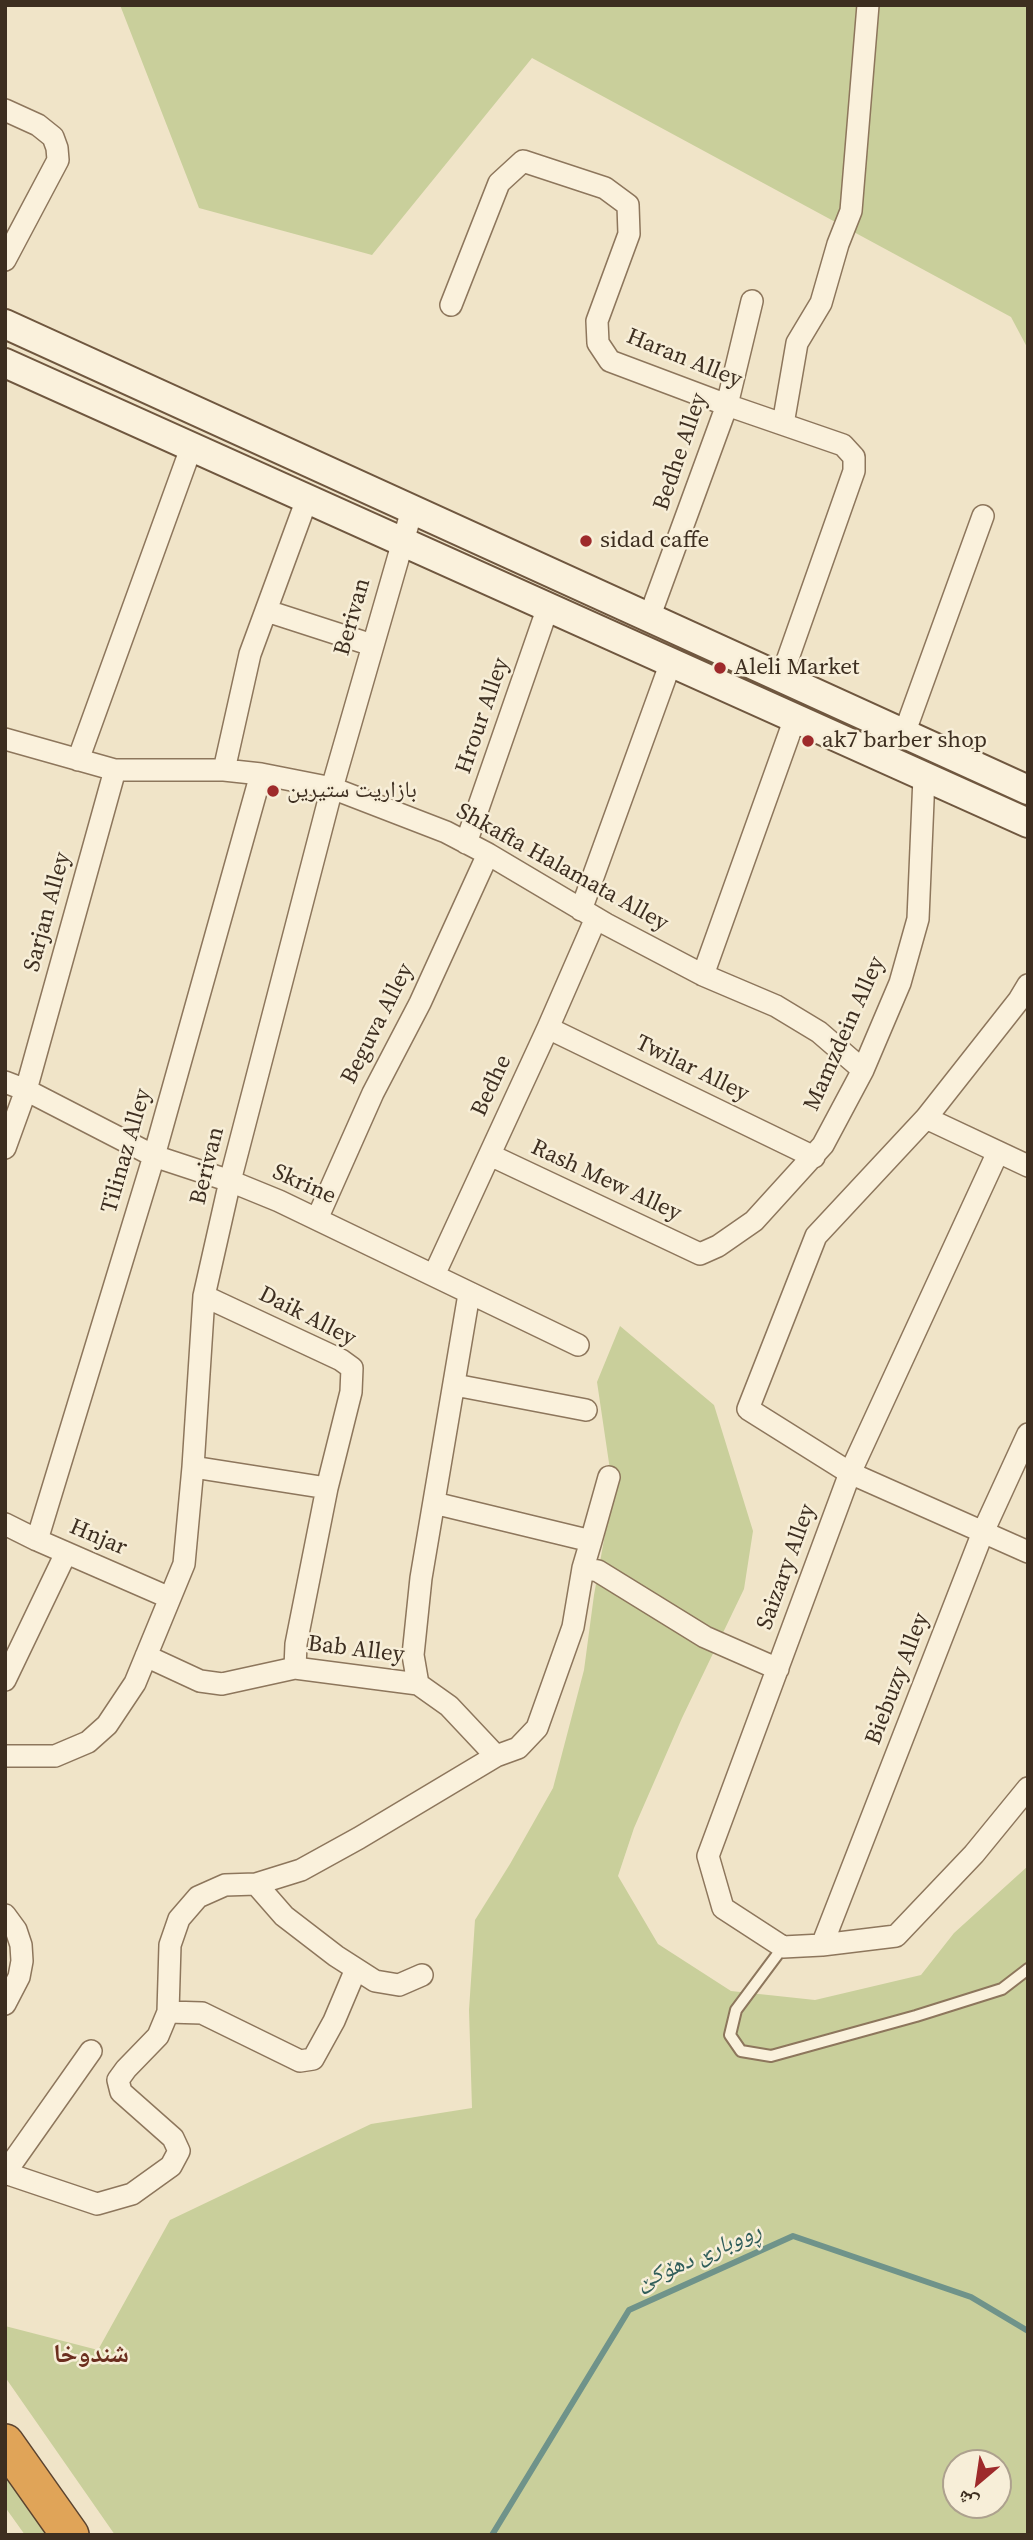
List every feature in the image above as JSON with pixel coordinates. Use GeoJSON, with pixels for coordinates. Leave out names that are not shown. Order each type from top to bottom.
{"type":"FeatureCollection","features":[{"type":"Feature","properties":{"kind":"highway"},"geometry":{"type":"LineString","coordinates":[[5,2443],[70,2535]]}},
{"type":"Feature","properties":{"kind":"street"},"geometry":{"type":"LineString","coordinates":[[783,424],[797,343],[821,303],[838,244],[851,211],[868,5]]}},
{"type":"Feature","properties":{"kind":"street"},"geometry":{"type":"LineString","coordinates":[[5,110],[38,125],[53,137],[58,148],[58,160],[52,173],[5,260]]}},
{"type":"Feature","properties":{"kind":"street","name":"Haran Alley"},"geometry":{"type":"LineString","coordinates":[[451,305],[499,183],[523,161],[605,188],[628,205],[629,234],[597,321],[598,344],[610,361],[843,445],[854,457],[854,471],[782,678]]}},
{"type":"Feature","properties":{"kind":"street","name":"Bedhe Alley"},"geometry":{"type":"LineString","coordinates":[[649,618],[727,405],[752,301]]}},
{"type":"Feature","properties":{"kind":"street"},"geometry":{"type":"LineString","coordinates":[[5,324],[1028,790]]}},
{"type":"Feature","properties":{"kind":"street"},"geometry":{"type":"LineString","coordinates":[[5,363],[1028,823]]}},
{"type":"Feature","properties":{"kind":"street"},"geometry":{"type":"LineString","coordinates":[[78,760],[191,448]]}},
{"type":"Feature","properties":{"kind":"street"},"geometry":{"type":"LineString","coordinates":[[224,770],[250,654],[307,499]]}},
{"type":"Feature","properties":{"kind":"street","name":"Berivan"},"geometry":{"type":"LineString","coordinates":[[5,1756],[55,1756],[88,1742],[107,1725],[135,1683],[184,1563],[204,1296],[230,1181],[332,788],[412,510]]}},
{"type":"Feature","properties":{"kind":"street"},"geometry":{"type":"LineString","coordinates":[[904,734],[983,516]]}},
{"type":"Feature","properties":{"kind":"street","name":"Hrour Alley"},"geometry":{"type":"LineString","coordinates":[[466,843],[548,607]]}},
{"type":"Feature","properties":{"kind":"street"},"geometry":{"type":"LineString","coordinates":[[267,611],[372,645]]}},
{"type":"Feature","properties":{"kind":"street"},"geometry":{"type":"LineString","coordinates":[[588,914],[671,662]]}},
{"type":"Feature","properties":{"kind":"street"},"geometry":{"type":"LineString","coordinates":[[703,975],[795,718]]}},
{"type":"Feature","properties":{"kind":"street","name":"Shkafta Halamata Alley"},"geometry":{"type":"LineString","coordinates":[[5,739],[115,770],[224,770],[261,774],[332,788],[446,832],[488,854],[588,914],[703,975],[787,1013],[819,1032],[863,1070]]}},
{"type":"Feature","properties":{"kind":"street","name":"Sarjan Alley"},"geometry":{"type":"LineString","coordinates":[[5,1148],[26,1090],[115,770]]}},
{"type":"Feature","properties":{"kind":"street","name":"Tilinaz Alley"},"geometry":{"type":"LineString","coordinates":[[37,1540],[154,1156],[261,774]]}},
{"type":"Feature","properties":{"kind":"street","name":"Mamzdein Alley"},"geometry":{"type":"LineString","coordinates":[[700,1254],[718,1246],[754,1221],[814,1157],[824,1145],[863,1070],[900,983],[918,919],[925,777]]}},
{"type":"Feature","properties":{"kind":"street","name":"Beguva Alley"},"geometry":{"type":"LineString","coordinates":[[317,1219],[373,1093],[420,1003],[488,854]]}},
{"type":"Feature","properties":{"kind":"street","name":"Bedhe"},"geometry":{"type":"LineString","coordinates":[[434,1275],[548,1028],[588,914]]}},
{"type":"Feature","properties":{"kind":"street"},"geometry":{"type":"LineString","coordinates":[[1028,985],[926,1118],[816,1237],[748,1409],[850,1473],[1028,1552]]}},
{"type":"Feature","properties":{"kind":"street","name":"Twilar Alley"},"geometry":{"type":"LineString","coordinates":[[548,1028],[814,1157]]}},
{"type":"Feature","properties":{"kind":"street","name":"Skrine"},"geometry":{"type":"LineString","coordinates":[[5,1082],[26,1090],[154,1156],[230,1181],[317,1219],[578,1345]]}},
{"type":"Feature","properties":{"kind":"street"},"geometry":{"type":"LineString","coordinates":[[926,1118],[1028,1166]]}},
{"type":"Feature","properties":{"kind":"street","name":"Saizary Alley"},"geometry":{"type":"LineString","coordinates":[[783,1947],[723,1908],[708,1856],[850,1473],[998,1152]]}},
{"type":"Feature","properties":{"kind":"street","name":"Rash Mew Alley"},"geometry":{"type":"LineString","coordinates":[[490,1155],[700,1254]]}},
{"type":"Feature","properties":{"kind":"street"},"geometry":{"type":"LineString","coordinates":[[418,1684],[413,1655],[421,1578],[468,1294]]}},
{"type":"Feature","properties":{"kind":"street","name":"Daik Alley"},"geometry":{"type":"LineString","coordinates":[[204,1296],[341,1360],[352,1368],[351,1392],[327,1488],[296,1644],[295,1668]]}},
{"type":"Feature","properties":{"kind":"street"},"geometry":{"type":"LineString","coordinates":[[455,1385],[586,1410]]}},
{"type":"Feature","properties":{"kind":"street","name":"Biebuzy Alley"},"geometry":{"type":"LineString","coordinates":[[822,1945],[983,1532],[1028,1434]]}},
{"type":"Feature","properties":{"kind":"street"},"geometry":{"type":"LineString","coordinates":[[193,1468],[327,1488]]}},
{"type":"Feature","properties":{"kind":"street"},"geometry":{"type":"LineString","coordinates":[[91,2051],[5,2173],[97,2204],[132,2194],[171,2166],[179,2151],[173,2138],[121,2092],[118,2080],[125,2069],[158,2036],[168,2011],[170,1945],[179,1919],[198,1897],[225,1885],[256,1884],[301,1870],[496,1756],[518,1748],[537,1728],[573,1626],[583,1568],[609,1477]]}},
{"type":"Feature","properties":{"kind":"street"},"geometry":{"type":"LineString","coordinates":[[435,1503],[591,1541]]}},
{"type":"Feature","properties":{"kind":"street","name":"Hnjar"},"geometry":{"type":"LineString","coordinates":[[5,1524],[170,1598]]}},
{"type":"Feature","properties":{"kind":"street"},"geometry":{"type":"LineString","coordinates":[[5,1680],[66,1553]]}},
{"type":"Feature","properties":{"kind":"street"},"geometry":{"type":"LineString","coordinates":[[583,1568],[598,1571],[705,1637],[778,1669]]}},
{"type":"Feature","properties":{"kind":"street","name":"Bab Alley"},"geometry":{"type":"LineString","coordinates":[[146,1656],[200,1681],[222,1684],[295,1668],[418,1684],[449,1706],[496,1756]]}},
{"type":"Feature","properties":{"kind":"street"},"geometry":{"type":"LineString","coordinates":[[783,1947],[896,1936],[974,1854],[1028,1788]]}},
{"type":"Feature","properties":{"kind":"street"},"geometry":{"type":"LineString","coordinates":[[256,1884],[284,1916],[375,1981],[399,1985],[422,1975]]}},
{"type":"Feature","properties":{"kind":"street"},"geometry":{"type":"LineString","coordinates":[[5,1915],[16,1930],[22,1961],[19,1977],[5,2004]]}},
{"type":"Feature","properties":{"kind":"street"},"geometry":{"type":"LineString","coordinates":[[168,2011],[202,2013],[300,2061],[313,2059],[334,2021],[356,1969]]}},
{"type":"Feature","properties":{"kind":"lane"},"geometry":{"type":"LineString","coordinates":[[783,1947],[736,2010],[730,2035],[741,2051],[771,2056],[916,2016],[1002,1989],[1028,1969]]}},
{"type":"Feature","properties":{"kind":"green space"},"geometry":{"type":"Polygon","coordinates":[[[120,5],[1028,5],[1028,349],[1011,317],[532,58],[372,255],[199,208],[120,5]]]}},
{"type":"Feature","properties":{"kind":"green space"},"geometry":{"type":"Polygon","coordinates":[[[620,1326],[714,1405],[753,1531],[744,1589],[682,1718],[634,1828],[618,1876],[658,1944],[731,1991],[815,2000],[921,1975],[954,1933],[1028,1866],[1028,2535],[115,2535],[5,2377],[5,2326],[98,2350],[170,2220],[371,2124],[472,2108],[469,2010],[475,1920],[553,1788],[584,1670],[613,1490],[597,1382],[620,1326]]]}},
{"type":"Feature","properties":{"kind":"green space"},"geometry":{"type":"Polygon","coordinates":[[[5,2464],[55,2535],[25,2535],[5,2507],[5,2464]]]}},
{"type":"Feature","properties":{"kind":"waterway","name":"ڕووبارێ دهۆكێ"},"geometry":{"type":"LineString","coordinates":[[492,2535],[629,2310],[793,2236],[971,2297],[1028,2331]]}},
{"type":"Feature","properties":{"kind":"place","name":"sidad caffe"},"geometry":{"type":"Point","coordinates":[586,541]}},
{"type":"Feature","properties":{"kind":"place","name":"Aleli Market"},"geometry":{"type":"Point","coordinates":[720,668]}},
{"type":"Feature","properties":{"kind":"place","name":"ak7 barber shop"},"geometry":{"type":"Point","coordinates":[808,741]}},
{"type":"Feature","properties":{"kind":"place","name":"بازاريت ستيرين"},"geometry":{"type":"Point","coordinates":[273,791]}},
{"type":"Feature","properties":{"kind":"district","name":"شندوخا"},"geometry":{"type":"Point","coordinates":[91,2355]}}]}
